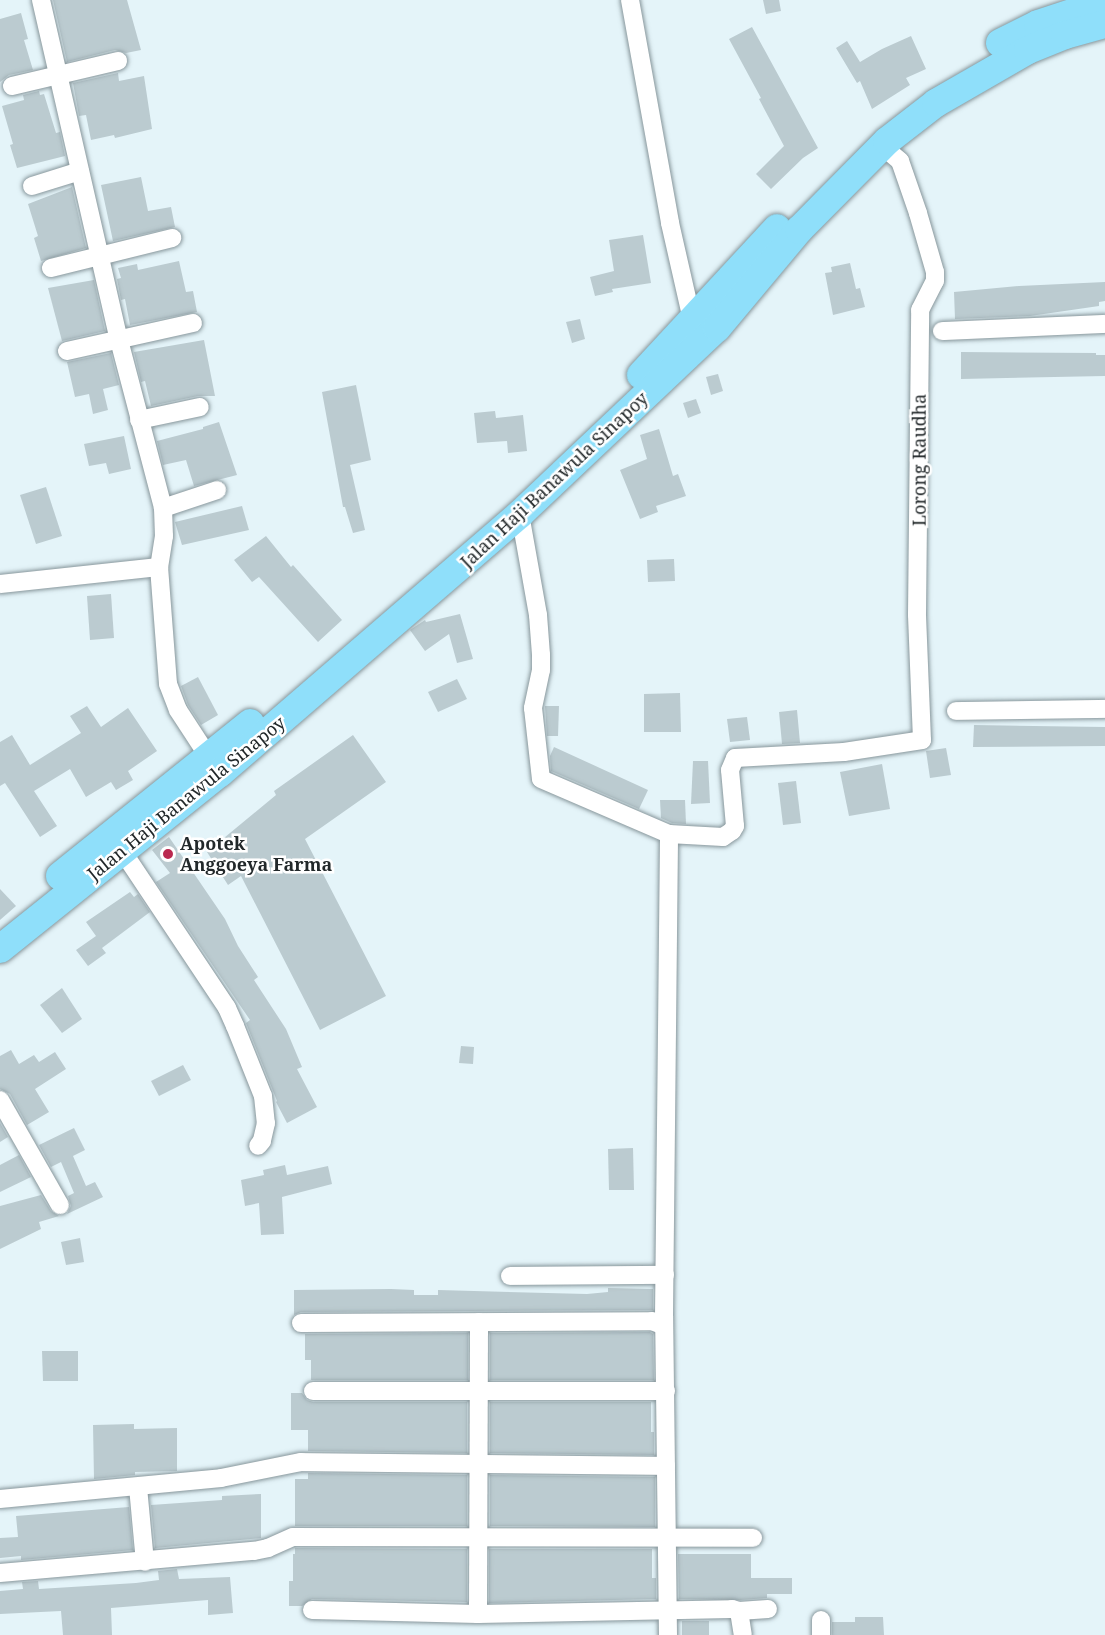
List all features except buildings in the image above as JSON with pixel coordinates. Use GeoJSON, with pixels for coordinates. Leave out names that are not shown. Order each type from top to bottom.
{"type":"FeatureCollection","features":[{"type":"Feature","properties":{"kind":"highway","name":"Jalan Haji Banawula Sinapoy"},"geometry":{"type":"LineString","coordinates":[[0,949],[28,914],[208,756],[288,694],[429,573],[645,371],[847,154],[923,90],[987,50],[1038,24],[1105,2]]}},
{"type":"Feature","properties":{"kind":"highway","name":"Jalan Haji Banawula Sinapoy"},"geometry":{"type":"LineString","coordinates":[[0,925],[28,914],[123,852],[220,773],[520,514],[717,328],[799,230],[882,146],[936,103],[1028,50],[1065,35],[1105,24]]}},
{"type":"Feature","properties":{"kind":"street"},"geometry":{"type":"LineString","coordinates":[[41,0],[119,340],[163,508],[164,536],[159,567],[168,684],[178,711],[208,756]]}},
{"type":"Feature","properties":{"kind":"street"},"geometry":{"type":"LineString","coordinates":[[630,0],[670,223],[692,320]]}},
{"type":"Feature","properties":{"kind":"street"},"geometry":{"type":"LineString","coordinates":[[12,86],[118,61]]}},
{"type":"Feature","properties":{"kind":"street","name":"Lorong Raudha"},"geometry":{"type":"LineString","coordinates":[[669,834],[723,837],[732,831],[735,813],[730,770],[735,758],[870,748],[922,740],[917,614],[920,310],[935,281],[918,213],[900,161],[882,146]]}},
{"type":"Feature","properties":{"kind":"street"},"geometry":{"type":"LineString","coordinates":[[32,186],[80,171]]}},
{"type":"Feature","properties":{"kind":"street"},"geometry":{"type":"LineString","coordinates":[[51,268],[172,238]]}},
{"type":"Feature","properties":{"kind":"street"},"geometry":{"type":"LineString","coordinates":[[67,351],[193,323]]}},
{"type":"Feature","properties":{"kind":"street"},"geometry":{"type":"LineString","coordinates":[[942,331],[1105,324]]}},
{"type":"Feature","properties":{"kind":"street"},"geometry":{"type":"LineString","coordinates":[[139,420],[200,407]]}},
{"type":"Feature","properties":{"kind":"street"},"geometry":{"type":"LineString","coordinates":[[163,508],[217,490]]}},
{"type":"Feature","properties":{"kind":"street"},"geometry":{"type":"LineString","coordinates":[[520,514],[540,635],[541,670],[533,708],[541,779],[669,834],[664,1326],[668,1635]]}},
{"type":"Feature","properties":{"kind":"street"},"geometry":{"type":"LineString","coordinates":[[0,584],[159,567]]}},
{"type":"Feature","properties":{"kind":"street"},"geometry":{"type":"LineString","coordinates":[[956,711],[1105,710]]}},
{"type":"Feature","properties":{"kind":"street"},"geometry":{"type":"LineString","coordinates":[[123,852],[221,999],[235,1026],[263,1096],[266,1123],[262,1141],[258,1146]]}},
{"type":"Feature","properties":{"kind":"street"},"geometry":{"type":"LineString","coordinates":[[0,1100],[60,1205]]}},
{"type":"Feature","properties":{"kind":"street"},"geometry":{"type":"LineString","coordinates":[[510,1276],[665,1275]]}},
{"type":"Feature","properties":{"kind":"street"},"geometry":{"type":"LineString","coordinates":[[301,1323],[652,1321],[664,1326]]}},
{"type":"Feature","properties":{"kind":"street"},"geometry":{"type":"LineString","coordinates":[[478,1614],[479,1322]]}},
{"type":"Feature","properties":{"kind":"street"},"geometry":{"type":"LineString","coordinates":[[313,1391],[666,1391]]}},
{"type":"Feature","properties":{"kind":"street"},"geometry":{"type":"LineString","coordinates":[[0,1498],[138,1487],[249,1474],[301,1462],[480,1462],[666,1466]]}},
{"type":"Feature","properties":{"kind":"street"},"geometry":{"type":"LineString","coordinates":[[138,1487],[145,1562]]}},
{"type":"Feature","properties":{"kind":"street"},"geometry":{"type":"LineString","coordinates":[[0,1574],[254,1551],[293,1537],[753,1538]]}},
{"type":"Feature","properties":{"kind":"street"},"geometry":{"type":"LineString","coordinates":[[312,1610],[478,1614],[768,1609]]}},
{"type":"Feature","properties":{"kind":"street"},"geometry":{"type":"LineString","coordinates":[[740,1611],[743,1635]]}},
{"type":"Feature","properties":{"kind":"place","name":"Apotek Anggoeya Farma"},"geometry":{"type":"Point","coordinates":[168,854]}}]}
